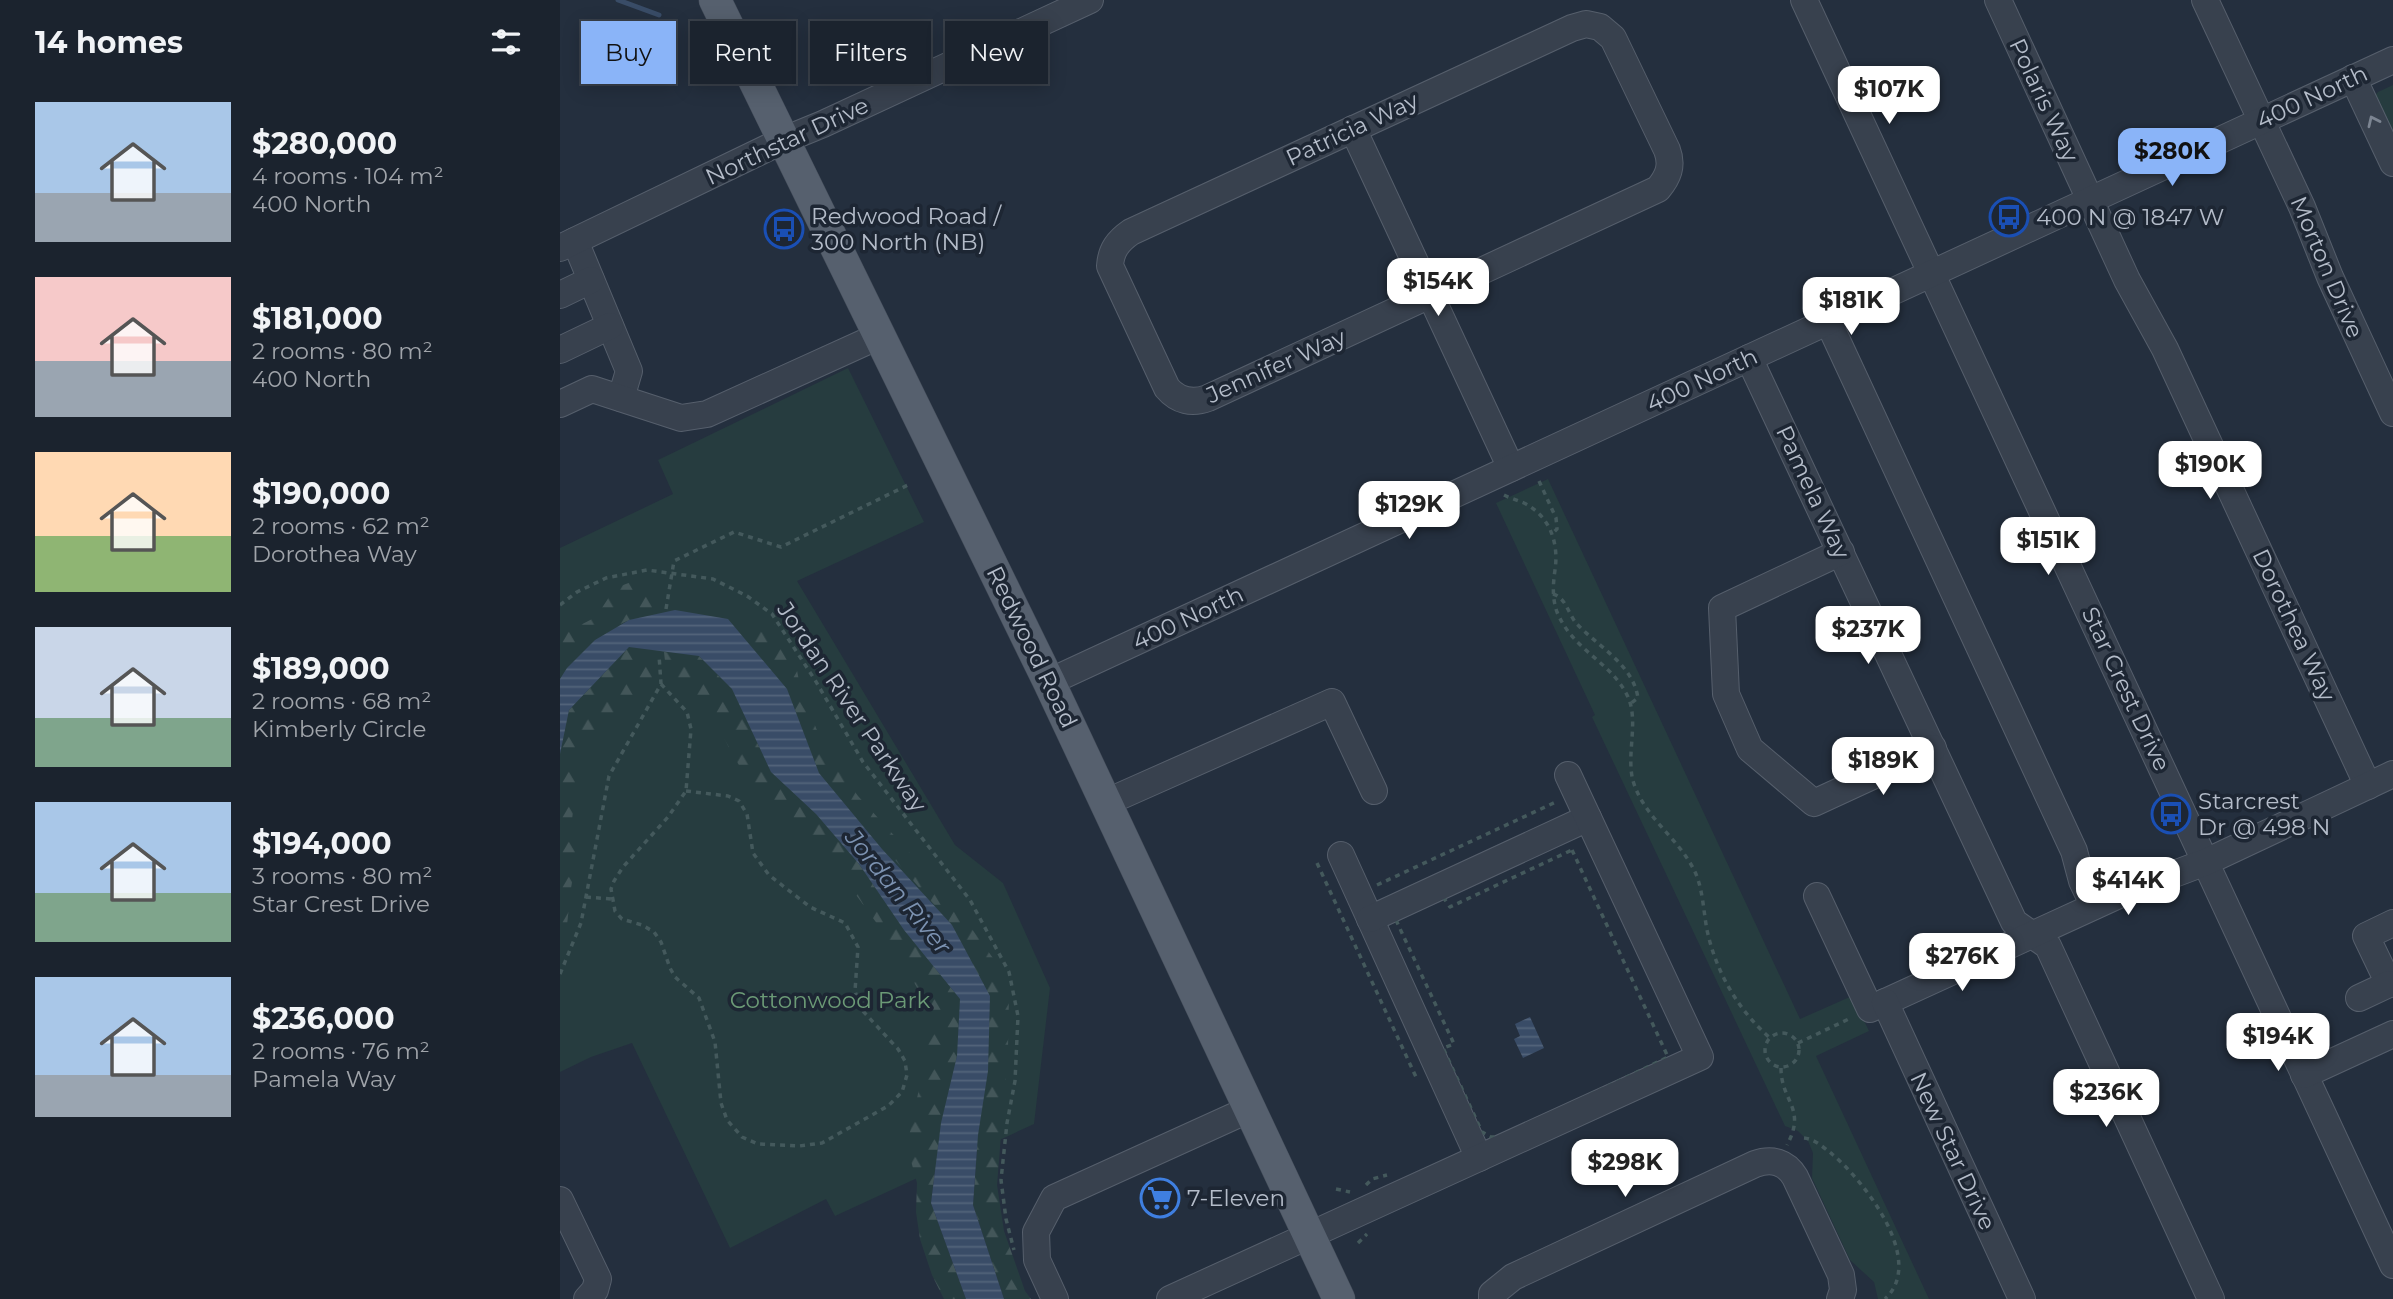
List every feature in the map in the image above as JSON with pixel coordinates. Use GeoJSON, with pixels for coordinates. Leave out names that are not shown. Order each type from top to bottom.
{"type":"FeatureCollection","features":[{"type":"Feature","properties":{"kind":"main road","name":"Redwood Road"},"geometry":{"type":"LineString","coordinates":[[715,0],[1107,802],[1309,1235],[1332,1297]]}},
{"type":"Feature","properties":{"kind":"street","name":"Northstar Drive"},"geometry":{"type":"LineString","coordinates":[[567,244],[784,140],[1090,0]]}},
{"type":"Feature","properties":{"kind":"street","name":"Star Crest Drive"},"geometry":{"type":"LineString","coordinates":[[1804,0],[2393,1265]]}},
{"type":"Feature","properties":{"kind":"street","name":"Polaris Way"},"geometry":{"type":"LineString","coordinates":[[1998,0],[2090,200]]}},
{"type":"Feature","properties":{"kind":"street"},"geometry":{"type":"LineString","coordinates":[[2205,0],[2261,120]]}},
{"type":"Feature","properties":{"kind":"street","name":"Patricia Way"},"geometry":{"type":"LineString","coordinates":[[1112,251],[1120,240],[1131,232],[1572,28],[1586,24],[1600,27]]}},
{"type":"Feature","properties":{"kind":"street","name":"Jennifer Way"},"geometry":{"type":"LineString","coordinates":[[1112,251],[1112,272],[1162,381],[1172,393],[1190,401],[1208,398],[1651,194],[1667,178],[1670,164],[1667,150],[1616,42],[1600,27]]}},
{"type":"Feature","properties":{"kind":"street","name":"400 North"},"geometry":{"type":"LineString","coordinates":[[1049,682],[2393,60]]}},
{"type":"Feature","properties":{"kind":"street"},"geometry":{"type":"LineString","coordinates":[[2353,78],[2393,163]]}},
{"type":"Feature","properties":{"kind":"street","name":"Morton Drive"},"geometry":{"type":"LineString","coordinates":[[2261,120],[2393,413]]}},
{"type":"Feature","properties":{"kind":"street"},"geometry":{"type":"LineString","coordinates":[[1353,129],[1511,468]]}},
{"type":"Feature","properties":{"kind":"street","name":"Dorothea Way"},"geometry":{"type":"LineString","coordinates":[[2090,200],[2127,280],[2165,349],[2368,786]]}},
{"type":"Feature","properties":{"kind":"street"},"geometry":{"type":"LineString","coordinates":[[567,244],[591,280],[629,372],[621,398]]}},
{"type":"Feature","properties":{"kind":"street"},"geometry":{"type":"LineString","coordinates":[[560,295],[591,280]]}},
{"type":"Feature","properties":{"kind":"street"},"geometry":{"type":"LineString","coordinates":[[1828,321],[2074,851],[2082,881],[2094,906]]}},
{"type":"Feature","properties":{"kind":"street"},"geometry":{"type":"LineString","coordinates":[[560,350],[610,326]]}},
{"type":"Feature","properties":{"kind":"street"},"geometry":{"type":"LineString","coordinates":[[560,404],[592,389],[681,418],[707,414],[881,335]]}},
{"type":"Feature","properties":{"kind":"street","name":"Pamela Way"},"geometry":{"type":"LineString","coordinates":[[1749,358],[2014,922],[2048,946],[2211,1299]]}},
{"type":"Feature","properties":{"kind":"street"},"geometry":{"type":"LineString","coordinates":[[1841,552],[1722,608],[1726,694],[1750,749],[1814,803],[1933,748]]}},
{"type":"Feature","properties":{"kind":"street"},"geometry":{"type":"LineString","coordinates":[[1107,802],[1332,702],[1374,791]]}},
{"type":"Feature","properties":{"kind":"street"},"geometry":{"type":"LineString","coordinates":[[1871,1009],[2094,906],[2206,862],[2393,774]]}},
{"type":"Feature","properties":{"kind":"street"},"geometry":{"type":"LineString","coordinates":[[1170,1299],[1198,1293],[1309,1235],[1700,1057],[1588,818],[1567,786]]}},
{"type":"Feature","properties":{"kind":"street"},"geometry":{"type":"LineString","coordinates":[[1383,919],[1588,818]]}},
{"type":"Feature","properties":{"kind":"street"},"geometry":{"type":"LineString","coordinates":[[1329,859],[1383,919],[1479,1158]]}},
{"type":"Feature","properties":{"kind":"street","name":"New Star Drive"},"geometry":{"type":"LineString","coordinates":[[1817,896],[1871,1009],[2022,1299]]}},
{"type":"Feature","properties":{"kind":"street"},"geometry":{"type":"LineString","coordinates":[[2359,998],[2391,984],[2366,936],[2393,923]]}},
{"type":"Feature","properties":{"kind":"street"},"geometry":{"type":"LineString","coordinates":[[2304,1075],[2393,1034]]}},
{"type":"Feature","properties":{"kind":"street"},"geometry":{"type":"LineString","coordinates":[[1055,1299],[1037,1260],[1036,1241],[1036,1232],[1054,1198],[1251,1109]]}},
{"type":"Feature","properties":{"kind":"street"},"geometry":{"type":"LineString","coordinates":[[1492,1299],[1497,1288],[1513,1277],[1762,1161],[1779,1163],[1795,1177],[1841,1275],[1843,1290],[1840,1299]]}},
{"type":"Feature","properties":{"kind":"street"},"geometry":{"type":"LineString","coordinates":[[560,1200],[598,1279],[595,1290],[587,1299]]}},
{"type":"Feature","properties":{"kind":"path"},"geometry":{"type":"LineString","coordinates":[[1539,481],[1556,518],[1557,530],[1552,534]]}},
{"type":"Feature","properties":{"kind":"path"},"geometry":{"type":"LineString","coordinates":[[666,608],[674,561],[734,532],[781,547],[908,485]]}},
{"type":"Feature","properties":{"kind":"path"},"geometry":{"type":"LineString","coordinates":[[1502,494],[1535,511],[1552,534],[1556,550],[1553,594],[1558,614],[1583,650],[1616,678],[1630,704],[1631,770],[1641,801],[1695,870],[1710,942],[1730,990],[1743,1010],[1770,1038]]}},
{"type":"Feature","properties":{"kind":"path","name":"Jordan River Parkway"},"geometry":{"type":"LineString","coordinates":[[560,605],[577,592],[606,578],[647,570],[713,579],[747,596],[772,614],[863,762],[970,900],[1009,971],[1018,1016],[1015,1081],[1007,1123],[1002,1180],[1006,1219],[1014,1252]]}},
{"type":"Feature","properties":{"kind":"path"},"geometry":{"type":"LineString","coordinates":[[1553,594],[1562,600],[1576,623],[1629,674],[1638,698],[1630,704]]}},
{"type":"Feature","properties":{"kind":"path"},"geometry":{"type":"LineString","coordinates":[[560,974],[581,923],[609,776],[661,684],[659,655]]}},
{"type":"Feature","properties":{"kind":"path"},"geometry":{"type":"LineString","coordinates":[[661,684],[687,712],[691,739],[686,791],[668,817],[623,867],[611,889],[615,911],[622,919],[654,932],[662,942],[675,977],[699,998],[715,1042],[721,1103],[727,1120],[742,1138],[758,1144],[799,1146],[822,1143],[888,1106],[902,1092],[907,1075],[905,1061],[898,1049],[861,1009],[855,991],[858,947],[845,923],[810,907],[769,874],[753,853],[747,814],[739,800],[728,796],[686,791]]}},
{"type":"Feature","properties":{"kind":"path"},"geometry":{"type":"LineString","coordinates":[[1359,894],[1567,786]]}},
{"type":"Feature","properties":{"kind":"path"},"geometry":{"type":"LineString","coordinates":[[1573,850],[1668,1057],[1503,1137],[1491,1137],[1482,1132],[1443,1048],[1454,1044],[1383,919],[1443,897],[1450,907],[1573,850]]}},
{"type":"Feature","properties":{"kind":"path"},"geometry":{"type":"LineString","coordinates":[[1329,859],[1416,1078]]}},
{"type":"Feature","properties":{"kind":"path"},"geometry":{"type":"LineString","coordinates":[[586,897],[611,899]]}},
{"type":"Feature","properties":{"kind":"path"},"geometry":{"type":"LineString","coordinates":[[1798,1043],[1871,1009]]}},
{"type":"Feature","properties":{"kind":"path"},"geometry":{"type":"LineString","coordinates":[[1775,1035],[1791,1035],[1798,1043],[1799,1055],[1792,1065],[1781,1068],[1771,1063],[1765,1054],[1767,1043],[1775,1035]]}},
{"type":"Feature","properties":{"kind":"path"},"geometry":{"type":"LineString","coordinates":[[1781,1068],[1782,1081],[1795,1119],[1796,1128],[1793,1134]]}},
{"type":"Feature","properties":{"kind":"path"},"geometry":{"type":"LineString","coordinates":[[1804,1138],[1818,1143],[1847,1168],[1862,1183],[1880,1211],[1898,1258],[1896,1280],[1885,1299]]}},
{"type":"Feature","properties":{"kind":"path"},"geometry":{"type":"LineString","coordinates":[[1361,1190],[1372,1179],[1391,1176]]}},
{"type":"Feature","properties":{"kind":"path"},"geometry":{"type":"LineString","coordinates":[[1336,1189],[1347,1193],[1354,1191]]}},
{"type":"Feature","properties":{"kind":"green space"},"geometry":{"type":"Polygon","coordinates":[[[2393,85],[2393,138],[2374,97],[2393,85]]]}},
{"type":"Feature","properties":{"kind":"green space","name":"Cottonwood Park"},"geometry":{"type":"Polygon","coordinates":[[[848,368],[924,522],[797,581],[955,845],[1003,883],[1050,988],[1034,1124],[835,1216],[826,1199],[730,1248],[632,1043],[591,1057],[560,1072],[560,548],[673,494],[658,460],[848,368]]]}},
{"type":"Feature","properties":{"kind":"green space"},"geometry":{"type":"Polygon","coordinates":[[[1548,479],[1800,1019],[1852,996],[1869,1031],[1816,1056],[1929,1299],[1878,1299],[1874,1282],[1850,1260],[1812,1178],[1813,1153],[1808,1141],[1798,1131],[1785,1126],[1592,717],[1595,715],[1496,503],[1548,479]]]}},
{"type":"Feature","properties":{"kind":"green space"},"geometry":{"type":"Polygon","coordinates":[[[634,581],[654,584],[660,599],[657,614],[630,620],[610,630],[582,652],[560,679],[560,639],[565,633],[596,617],[615,588],[634,581]]]}},
{"type":"Feature","properties":{"kind":"green space"},"geometry":{"type":"Polygon","coordinates":[[[774,624],[795,660],[800,686],[831,759],[858,796],[943,889],[998,965],[1009,993],[1008,1048],[997,1185],[1004,1231],[1025,1291],[1031,1299],[1004,1299],[973,1205],[978,1135],[988,1071],[952,925],[819,773],[787,689],[747,641],[758,629],[774,624]]]}},
{"type":"Feature","properties":{"kind":"green space"},"geometry":{"type":"Polygon","coordinates":[[[629,647],[653,650],[658,683],[583,746],[572,819],[577,855],[564,953],[560,963],[560,754],[569,710],[629,647]]]}},
{"type":"Feature","properties":{"kind":"green space"},"geometry":{"type":"Polygon","coordinates":[[[664,652],[699,656],[732,690],[771,772],[816,814],[859,864],[904,930],[960,999],[957,1056],[941,1123],[931,1203],[966,1299],[944,1299],[932,1275],[920,1239],[916,1212],[917,1183],[907,1146],[931,1021],[922,996],[889,940],[840,873],[785,828],[762,803],[731,752],[708,704],[666,670],[664,652]]]}},
{"type":"Feature","properties":{"kind":"water","name":"Jordan River"},"geometry":{"type":"Polygon","coordinates":[[[675,610],[728,619],[787,689],[819,773],[882,849],[952,925],[990,996],[988,1071],[978,1135],[973,1205],[1004,1299],[966,1299],[931,1203],[941,1123],[957,1056],[960,999],[904,930],[859,864],[816,814],[771,772],[732,689],[699,656],[629,647],[569,710],[560,754],[560,679],[567,668],[595,640],[629,620],[675,610]]]}},
{"type":"Feature","properties":{"kind":"water"},"geometry":{"type":"Polygon","coordinates":[[[1530,1017],[1544,1048],[1523,1058],[1514,1039],[1520,1036],[1515,1024],[1530,1017]]]}},
{"type":"Feature","properties":{"kind":"waterway"},"geometry":{"type":"LineString","coordinates":[[618,0],[659,15]]}},
{"type":"Feature","properties":{"kind":"place","name":"400 N @ 1847 W"},"geometry":{"type":"Point","coordinates":[2009,217]}},
{"type":"Feature","properties":{"kind":"place","name":"Redwood Road / 300 North (NB)"},"geometry":{"type":"Point","coordinates":[784,229]}},
{"type":"Feature","properties":{"kind":"place","name":"Starcrest Dr @ 498 N"},"geometry":{"type":"Point","coordinates":[2171,814]}},
{"type":"Feature","properties":{"kind":"place","name":"7-Eleven"},"geometry":{"type":"Point","coordinates":[1160,1198]}}]}
